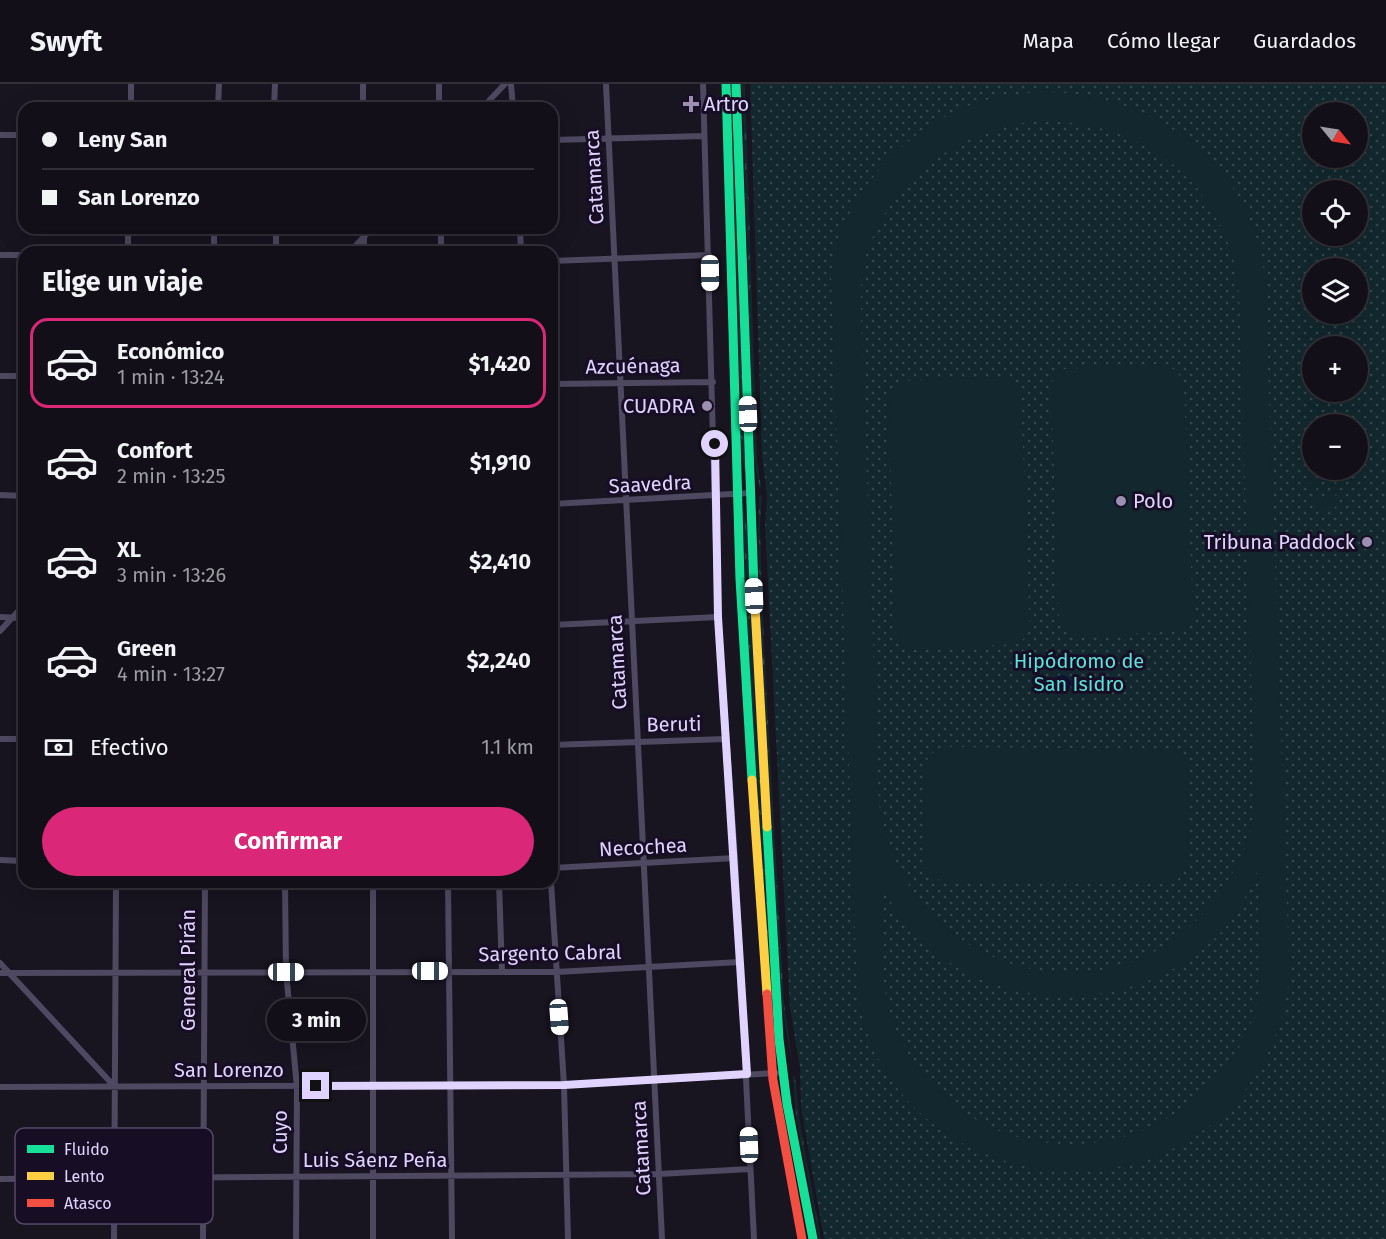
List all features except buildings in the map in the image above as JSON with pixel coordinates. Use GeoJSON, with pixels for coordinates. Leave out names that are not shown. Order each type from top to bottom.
{"type":"FeatureCollection","features":[{"type":"Feature","properties":{"kind":"main road"},"geometry":{"type":"LineString","coordinates":[[726,84],[740,579],[778,1073],[802,1239]]}},
{"type":"Feature","properties":{"kind":"main road"},"geometry":{"type":"LineString","coordinates":[[736,84],[756,654],[778,1073],[813,1239]]}},
{"type":"Feature","properties":{"kind":"street"},"geometry":{"type":"LineString","coordinates":[[130,102],[131,84]]}},
{"type":"Feature","properties":{"kind":"street"},"geometry":{"type":"LineString","coordinates":[[218,102],[219,84]]}},
{"type":"Feature","properties":{"kind":"street"},"geometry":{"type":"LineString","coordinates":[[274,102],[275,84]]}},
{"type":"Feature","properties":{"kind":"street"},"geometry":{"type":"LineString","coordinates":[[363,84],[363,102]]}},
{"type":"Feature","properties":{"kind":"street"},"geometry":{"type":"LineString","coordinates":[[439,84],[439,102]]}},
{"type":"Feature","properties":{"kind":"street"},"geometry":{"type":"LineString","coordinates":[[488,102],[505,84]]}},
{"type":"Feature","properties":{"kind":"street"},"geometry":{"type":"LineString","coordinates":[[511,84],[512,102]]}},
{"type":"Feature","properties":{"kind":"street","name":"Catamarca"},"geometry":{"type":"LineString","coordinates":[[606,84],[662,1239]]}},
{"type":"Feature","properties":{"kind":"street"},"geometry":{"type":"LineString","coordinates":[[704,84],[717,496],[718,617],[735,858],[754,1239]]}},
{"type":"Feature","properties":{"kind":"street"},"geometry":{"type":"LineString","coordinates":[[0,135],[18,135]]}},
{"type":"Feature","properties":{"kind":"street"},"geometry":{"type":"LineString","coordinates":[[558,140],[704,136]]}},
{"type":"Feature","properties":{"kind":"street"},"geometry":{"type":"LineString","coordinates":[[355,246],[364,236]]}},
{"type":"Feature","properties":{"kind":"street"},"geometry":{"type":"LineString","coordinates":[[364,236],[364,246]]}},
{"type":"Feature","properties":{"kind":"street"},"geometry":{"type":"LineString","coordinates":[[0,255],[18,255]]}},
{"type":"Feature","properties":{"kind":"street"},"geometry":{"type":"LineString","coordinates":[[558,261],[709,255]]}},
{"type":"Feature","properties":{"kind":"street"},"geometry":{"type":"LineString","coordinates":[[0,376],[18,376]]}},
{"type":"Feature","properties":{"kind":"street","name":"Azcuénaga"},"geometry":{"type":"LineString","coordinates":[[558,384],[620,381],[713,382]]}},
{"type":"Feature","properties":{"kind":"street","name":"Saavedra"},"geometry":{"type":"LineString","coordinates":[[558,504],[628,502],[750,493]]}},
{"type":"Feature","properties":{"kind":"street"},"geometry":{"type":"LineString","coordinates":[[0,495],[18,496]]}},
{"type":"Feature","properties":{"kind":"street"},"geometry":{"type":"LineString","coordinates":[[0,631],[18,612]]}},
{"type":"Feature","properties":{"kind":"street"},"geometry":{"type":"LineString","coordinates":[[0,617],[18,618]]}},
{"type":"Feature","properties":{"kind":"street"},"geometry":{"type":"LineString","coordinates":[[558,625],[718,617]]}},
{"type":"Feature","properties":{"kind":"street","name":"Beruti"},"geometry":{"type":"LineString","coordinates":[[558,745],[725,739]]}},
{"type":"Feature","properties":{"kind":"street"},"geometry":{"type":"LineString","coordinates":[[0,740],[18,740]]}},
{"type":"Feature","properties":{"kind":"street","name":"Necochea"},"geometry":{"type":"LineString","coordinates":[[558,868],[735,858]]}},
{"type":"Feature","properties":{"kind":"street"},"geometry":{"type":"LineString","coordinates":[[0,860],[18,861]]}},
{"type":"Feature","properties":{"kind":"street"},"geometry":{"type":"LineString","coordinates":[[114,1128],[116,888]]}},
{"type":"Feature","properties":{"kind":"street","name":"General Pirán"},"geometry":{"type":"LineString","coordinates":[[204,1128],[205,888]]}},
{"type":"Feature","properties":{"kind":"street","name":"Cuyo"},"geometry":{"type":"LineString","coordinates":[[285,888],[286,972],[297,1087],[296,1239]]}},
{"type":"Feature","properties":{"kind":"street"},"geometry":{"type":"LineString","coordinates":[[373,888],[375,1086],[371,1176],[373,1239]]}},
{"type":"Feature","properties":{"kind":"street"},"geometry":{"type":"LineString","coordinates":[[448,888],[452,1239]]}},
{"type":"Feature","properties":{"kind":"street"},"geometry":{"type":"LineString","coordinates":[[499,888],[502,972]]}},
{"type":"Feature","properties":{"kind":"street"},"geometry":{"type":"LineString","coordinates":[[552,888],[564,1085],[568,1239]]}},
{"type":"Feature","properties":{"kind":"street","name":"Sargento Cabral"},"geometry":{"type":"LineString","coordinates":[[0,973],[556,972],[740,962]]}},
{"type":"Feature","properties":{"kind":"street"},"geometry":{"type":"LineString","coordinates":[[0,963],[115,1086]]}},
{"type":"Feature","properties":{"kind":"street","name":"San Lorenzo"},"geometry":{"type":"LineString","coordinates":[[0,1087],[564,1085],[778,1073]]}},
{"type":"Feature","properties":{"kind":"street","name":"Luis Sáenz Peña"},"geometry":{"type":"LineString","coordinates":[[213,1178],[659,1174],[750,1169]]}},
{"type":"Feature","properties":{"kind":"street","name":"Luis Sáenz Peña"},"geometry":{"type":"LineString","coordinates":[[0,1179],[15,1179]]}},
{"type":"Feature","properties":{"kind":"street"},"geometry":{"type":"LineString","coordinates":[[114,1224],[114,1239]]}},
{"type":"Feature","properties":{"kind":"green space"},"geometry":{"type":"Polygon","coordinates":[[[729,84],[733,84],[746,474],[741,455],[729,84]]]}},
{"type":"Feature","properties":{"kind":"green space"},"geometry":{"type":"Polygon","coordinates":[[[742,84],[745,84],[757,458],[761,488],[759,488],[754,458],[742,84]]]}},
{"type":"Feature","properties":{"kind":"green space","name":"Hipódromo de San Isidro"},"geometry":{"type":"Polygon","coordinates":[[[750,84],[1386,84],[1386,1239],[824,1239],[801,1107],[800,1068],[790,1008],[765,525],[767,496],[762,455],[750,84]]]}},
{"type":"Feature","properties":{"kind":"green space"},"geometry":{"type":"Polygon","coordinates":[[[1028,93],[1081,95],[1122,105],[1159,121],[1192,143],[1220,171],[1242,204],[1258,242],[1265,284],[1289,967],[1285,1006],[1273,1043],[1261,1066],[1216,1121],[1159,1155],[1095,1170],[1030,1167],[968,1146],[915,1108],[877,1055],[857,986],[831,276],[835,250],[856,201],[890,158],[910,140],[964,107],[996,98],[1028,93]],[[1037,121],[1007,126],[979,135],[952,148],[928,165],[888,208],[874,234],[864,263],[861,284],[861,318],[879,804],[897,864],[930,912],[973,947],[1024,967],[1078,973],[1132,962],[1182,934],[1224,887],[1246,845],[1252,822],[1255,798],[1239,293],[1232,255],[1218,220],[1199,191],[1174,166],[1145,146],[1112,132],[1076,123],[1037,121]],[[1257,872],[1230,922],[1189,959],[1149,981],[1105,993],[1059,996],[1014,990],[971,974],[932,950],[899,916],[882,883],[883,972],[888,1007],[899,1037],[924,1076],[946,1098],[970,1116],[1009,1134],[1050,1143],[1091,1143],[1131,1135],[1168,1118],[1201,1094],[1229,1063],[1250,1025],[1258,999],[1261,972],[1257,872]]]}},
{"type":"Feature","properties":{"kind":"green space","name":"Polo"},"geometry":{"type":"Polygon","coordinates":[[[1167,364],[1178,373],[1184,386],[1193,616],[1188,625],[1179,631],[1074,637],[1064,631],[1059,621],[1051,384],[1057,373],[1064,369],[1167,364]]]}},
{"type":"Feature","properties":{"kind":"green space"},"geometry":{"type":"Polygon","coordinates":[[[1004,377],[1016,385],[1021,398],[1030,629],[1026,637],[1016,644],[912,650],[902,644],[896,633],[888,397],[892,389],[902,381],[1004,377]]]}},
{"type":"Feature","properties":{"kind":"green space"},"geometry":{"type":"Polygon","coordinates":[[[1310,480],[1315,480],[1317,494],[1322,499],[1332,495],[1331,480],[1335,480],[1336,506],[1328,513],[1321,512],[1317,507],[1310,480]]]}},
{"type":"Feature","properties":{"kind":"green space"},"geometry":{"type":"Polygon","coordinates":[[[762,495],[760,525],[764,645],[784,1001],[793,1069],[781,1001],[761,645],[758,525],[759,496],[762,495]]]}},
{"type":"Feature","properties":{"kind":"green space"},"geometry":{"type":"Polygon","coordinates":[[[743,508],[748,529],[777,1060],[772,1041],[747,641],[743,508]]]}},
{"type":"Feature","properties":{"kind":"green space"},"geometry":{"type":"Polygon","coordinates":[[[943,747],[1169,749],[1181,754],[1188,764],[1187,868],[1178,879],[1165,884],[944,882],[931,876],[925,866],[924,768],[929,755],[943,747]]]}},
{"type":"Feature","properties":{"kind":"green space"},"geometry":{"type":"Polygon","coordinates":[[[793,1076],[795,1076],[799,1117],[821,1239],[819,1239],[796,1117],[793,1076]]]}},
{"type":"Feature","properties":{"kind":"shaded area"},"geometry":{"type":"Polygon","coordinates":[[[1062,675],[1068,678],[1071,684],[1068,690],[1062,693],[1056,690],[1053,684],[1056,678],[1062,675]]]}},
{"type":"Feature","properties":{"kind":"traffic: fast"},"geometry":{"type":"LineString","coordinates":[[726,84],[740,579],[752,780]]}},
{"type":"Feature","properties":{"kind":"traffic: fast"},"geometry":{"type":"LineString","coordinates":[[736,84],[754,588]]}},
{"type":"Feature","properties":{"kind":"traffic: fast"},"geometry":{"type":"LineString","coordinates":[[767,827],[779,1039],[787,1104],[813,1239]]}},
{"type":"Feature","properties":{"kind":"traffic: slow"},"geometry":{"type":"LineString","coordinates":[[754,588],[767,827]]}},
{"type":"Feature","properties":{"kind":"traffic: slow"},"geometry":{"type":"LineString","coordinates":[[752,780],[767,994]]}},
{"type":"Feature","properties":{"kind":"traffic: jam"},"geometry":{"type":"LineString","coordinates":[[767,994],[773,1080],[802,1239]]}},
{"type":"Feature","properties":{"kind":"place","name":"Artro"},"geometry":{"type":"Point","coordinates":[691,104]}},
{"type":"Feature","properties":{"kind":"place","name":"CUADRA"},"geometry":{"type":"Point","coordinates":[707,406]}},
{"type":"Feature","properties":{"kind":"place","name":"Polo"},"geometry":{"type":"Point","coordinates":[1121,501]}},
{"type":"Feature","properties":{"kind":"place","name":"Tribuna Paddock"},"geometry":{"type":"Point","coordinates":[1367,542]}},
{"type":"Feature","properties":{"kind":"route"},"geometry":{"type":"LineString","coordinates":[[316,1086],[564,1085],[747,1074],[718,617],[715,444]]}}]}
